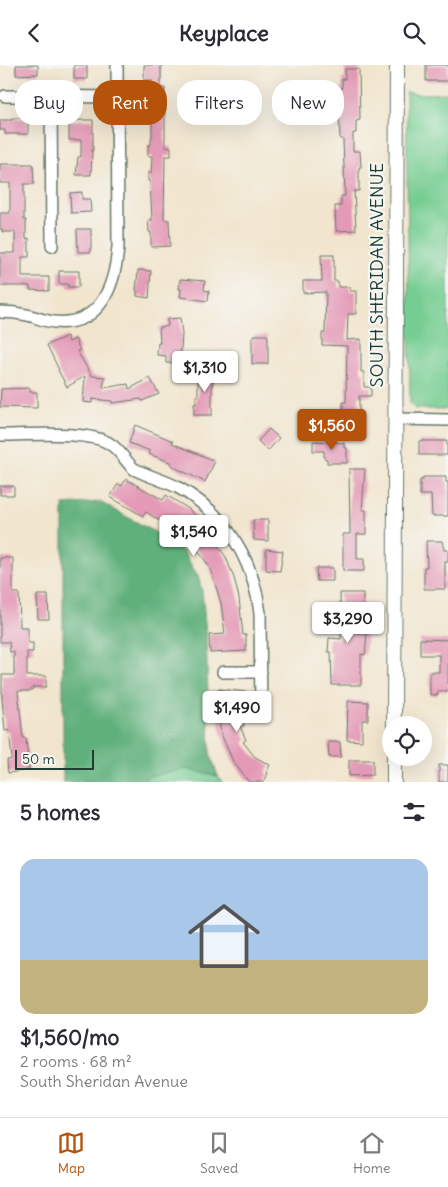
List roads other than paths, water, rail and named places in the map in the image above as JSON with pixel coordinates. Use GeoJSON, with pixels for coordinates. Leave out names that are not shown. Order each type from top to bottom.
{"type":"FeatureCollection","features":[{"type":"Feature","properties":{"kind":"street"},"geometry":{"type":"LineString","coordinates":[[117,65],[117,80]]}},
{"type":"Feature","properties":{"kind":"street","name":"SOUTH SHERIDAN AVENUE"},"geometry":{"type":"LineString","coordinates":[[394,716],[397,65]]}},
{"type":"Feature","properties":{"kind":"street"},"geometry":{"type":"LineString","coordinates":[[5,96],[15,96]]}},
{"type":"Feature","properties":{"kind":"street"},"geometry":{"type":"LineString","coordinates":[[51,125],[52,246]]}},
{"type":"Feature","properties":{"kind":"street"},"geometry":{"type":"LineString","coordinates":[[0,312],[56,322],[78,319],[94,311],[103,302],[114,276],[117,255],[118,125]]}},
{"type":"Feature","properties":{"kind":"street"},"geometry":{"type":"LineString","coordinates":[[395,419],[448,420]]}},
{"type":"Feature","properties":{"kind":"street"},"geometry":{"type":"LineString","coordinates":[[0,435],[92,436],[110,443],[134,469],[188,493],[216,516],[228,529],[244,553],[258,597],[260,613],[261,714]]}},
{"type":"Feature","properties":{"kind":"street"},"geometry":{"type":"LineString","coordinates":[[223,672],[261,672]]}},
{"type":"Feature","properties":{"kind":"street"},"geometry":{"type":"LineString","coordinates":[[394,766],[394,782]]}}]}
